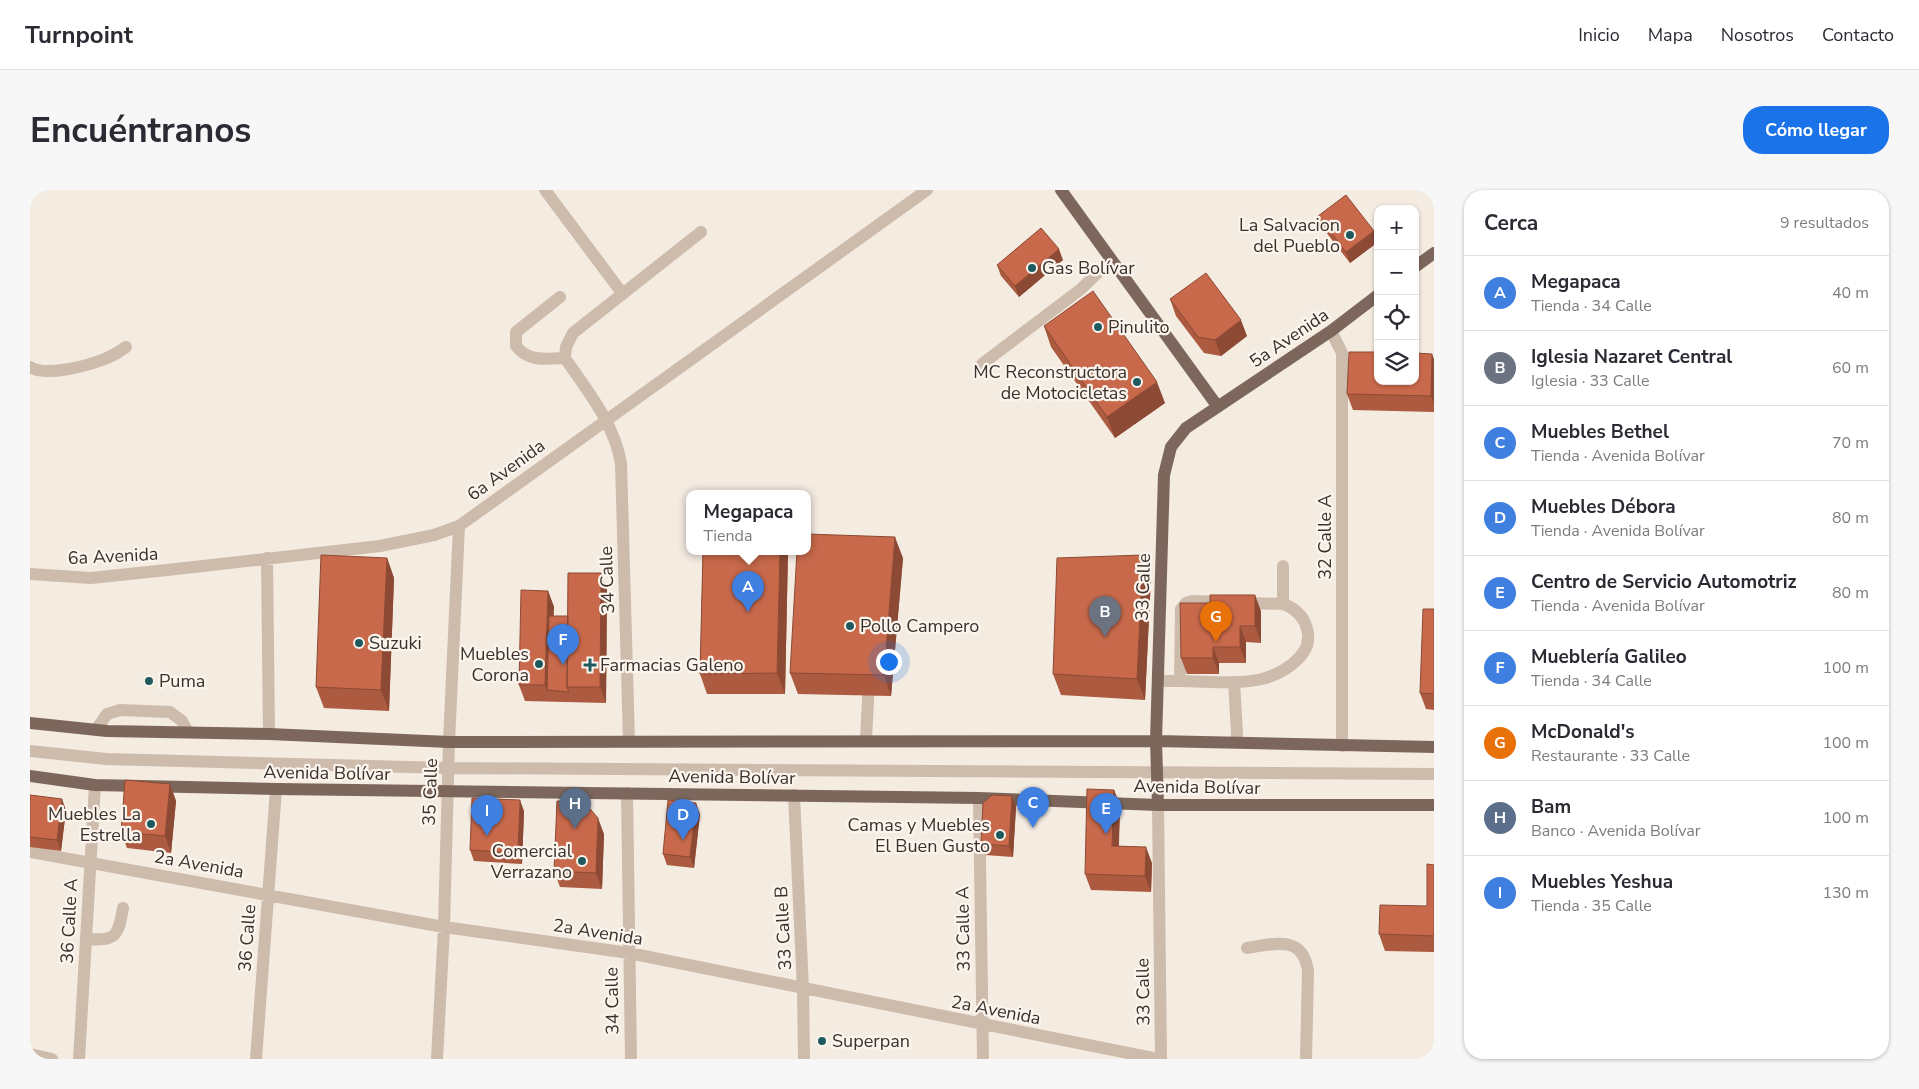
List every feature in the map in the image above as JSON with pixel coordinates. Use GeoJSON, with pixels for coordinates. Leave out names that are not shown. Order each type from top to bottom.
{"type":"FeatureCollection","features":[{"type":"Feature","properties":{"kind":"main road"},"geometry":{"type":"LineString","coordinates":[[1061,190],[1218,407]]}},
{"type":"Feature","properties":{"kind":"main road"},"geometry":{"type":"LineString","coordinates":[[1419,264],[1434,253]]}},
{"type":"Feature","properties":{"kind":"main road","name":"5a Avenida"},"geometry":{"type":"LineString","coordinates":[[1218,407],[1331,331],[1374,298]]}},
{"type":"Feature","properties":{"kind":"main road","name":"33 Calle"},"geometry":{"type":"LineString","coordinates":[[1158,805],[1156,741],[1164,474],[1171,447],[1186,428],[1218,407]]}},
{"type":"Feature","properties":{"kind":"main road","name":"Avenida Bolívar"},"geometry":{"type":"LineString","coordinates":[[30,723],[96,730],[269,734],[449,742],[1156,741],[1434,747]]}},
{"type":"Feature","properties":{"kind":"main road","name":"Avenida Bolívar"},"geometry":{"type":"LineString","coordinates":[[30,776],[95,785],[447,793],[627,793],[979,798],[1158,805],[1434,805]]}},
{"type":"Feature","properties":{"kind":"street"},"geometry":{"type":"LineString","coordinates":[[545,190],[622,293]]}},
{"type":"Feature","properties":{"kind":"street","name":"6a Avenida"},"geometry":{"type":"LineString","coordinates":[[30,574],[91,578],[394,544],[434,535],[460,526],[927,190]]}},
{"type":"Feature","properties":{"kind":"street"},"geometry":{"type":"LineString","coordinates":[[560,297],[516,332],[516,346],[522,354],[532,358],[565,358],[566,347],[573,333],[701,232]]}},
{"type":"Feature","properties":{"kind":"street"},"geometry":{"type":"LineString","coordinates":[[982,364],[1081,289],[1111,260]]}},
{"type":"Feature","properties":{"kind":"street","name":"32 Calle A"},"geometry":{"type":"LineString","coordinates":[[1331,331],[1342,353],[1342,746]]}},
{"type":"Feature","properties":{"kind":"street"},"geometry":{"type":"LineString","coordinates":[[30,367],[52,371],[69,369],[104,360],[126,347]]}},
{"type":"Feature","properties":{"kind":"street","name":"34 Calle"},"geometry":{"type":"LineString","coordinates":[[565,358],[607,419],[618,448],[621,463],[629,741]]}},
{"type":"Feature","properties":{"kind":"street","name":"35 Calle"},"geometry":{"type":"LineString","coordinates":[[437,1059],[444,927],[449,742],[460,526]]}},
{"type":"Feature","properties":{"kind":"street"},"geometry":{"type":"LineString","coordinates":[[267,558],[269,734]]}},
{"type":"Feature","properties":{"kind":"street"},"geometry":{"type":"LineString","coordinates":[[1283,566],[1283,604]]}},
{"type":"Feature","properties":{"kind":"street"},"geometry":{"type":"LineString","coordinates":[[1158,681],[1234,682],[1262,679],[1299,660],[1307,647],[1309,637],[1307,625],[1294,608],[1283,604],[1192,601],[1186,603],[1181,609],[1180,681]]}},
{"type":"Feature","properties":{"kind":"street"},"geometry":{"type":"LineString","coordinates":[[866,740],[869,672]]}},
{"type":"Feature","properties":{"kind":"street"},"geometry":{"type":"LineString","coordinates":[[1234,682],[1236,742]]}},
{"type":"Feature","properties":{"kind":"street"},"geometry":{"type":"LineString","coordinates":[[96,730],[107,714],[120,710],[170,712],[182,721],[188,732]]}},
{"type":"Feature","properties":{"kind":"street"},"geometry":{"type":"LineString","coordinates":[[30,751],[106,759],[448,768],[1434,774]]}},
{"type":"Feature","properties":{"kind":"street","name":"36 Calle A"},"geometry":{"type":"LineString","coordinates":[[79,1059],[95,785]]}},
{"type":"Feature","properties":{"kind":"street","name":"36 Calle"},"geometry":{"type":"LineString","coordinates":[[256,1059],[276,789]]}},
{"type":"Feature","properties":{"kind":"street","name":"34 Calle"},"geometry":{"type":"LineString","coordinates":[[627,793],[630,1059]]}},
{"type":"Feature","properties":{"kind":"street","name":"33 Calle B"},"geometry":{"type":"LineString","coordinates":[[794,795],[803,989],[804,1059]]}},
{"type":"Feature","properties":{"kind":"street","name":"33 Calle A"},"geometry":{"type":"LineString","coordinates":[[979,798],[983,1059]]}},
{"type":"Feature","properties":{"kind":"street","name":"33 Calle"},"geometry":{"type":"LineString","coordinates":[[1158,805],[1160,1059]]}},
{"type":"Feature","properties":{"kind":"street","name":"2a Avenida"},"geometry":{"type":"LineString","coordinates":[[30,852],[444,927],[629,953],[982,1025],[1160,1059]]}},
{"type":"Feature","properties":{"kind":"street"},"geometry":{"type":"LineString","coordinates":[[86,938],[104,940],[111,938],[120,928],[123,908]]}},
{"type":"Feature","properties":{"kind":"street"},"geometry":{"type":"LineString","coordinates":[[1247,948],[1284,942],[1301,952],[1306,962],[1306,1059]]}},
{"type":"Feature","properties":{"kind":"street"},"geometry":{"type":"LineString","coordinates":[[30,1054],[52,1059]]}},
{"type":"Feature","properties":{"kind":"building","name":"La Salvacion del Pueblo"},"geometry":{"type":"Polygon","coordinates":[[[1346,195],[1374,231],[1346,252],[1318,216],[1346,195]]]}},
{"type":"Feature","properties":{"kind":"building"},"geometry":{"type":"Polygon","coordinates":[[[1041,228],[1059,249],[1015,286],[997,265],[1041,228]]]}},
{"type":"Feature","properties":{"kind":"building"},"geometry":{"type":"Polygon","coordinates":[[[1206,273],[1241,320],[1215,340],[1198,337],[1170,299],[1206,273]]]}},
{"type":"Feature","properties":{"kind":"building"},"geometry":{"type":"Polygon","coordinates":[[[1093,291],[1157,382],[1107,417],[1044,326],[1093,291]]]}},
{"type":"Feature","properties":{"kind":"building"},"geometry":{"type":"Polygon","coordinates":[[[1349,352],[1374,352],[1374,385],[1419,385],[1419,353],[1432,354],[1431,396],[1347,394],[1349,352]]]}},
{"type":"Feature","properties":{"kind":"building","name":"Pollo Campero"},"geometry":{"type":"Polygon","coordinates":[[[811,534],[895,537],[884,675],[790,673],[797,555],[811,555],[811,534]]]}},
{"type":"Feature","properties":{"kind":"building","name":"Suzuki"},"geometry":{"type":"Polygon","coordinates":[[[321,555],[387,558],[381,690],[316,687],[321,555]]]}},
{"type":"Feature","properties":{"kind":"building"},"geometry":{"type":"Polygon","coordinates":[[[703,555],[780,555],[777,673],[700,674],[703,555]]]}},
{"type":"Feature","properties":{"kind":"building"},"geometry":{"type":"Polygon","coordinates":[[[1143,555],[1137,679],[1053,674],[1057,558],[1143,555]]]}},
{"type":"Feature","properties":{"kind":"building","name":"Farmacias Galeno"},"geometry":{"type":"Polygon","coordinates":[[[568,573],[601,573],[600,687],[567,687],[568,573]]]}},
{"type":"Feature","properties":{"kind":"building","name":"Muebles Corona"},"geometry":{"type":"Polygon","coordinates":[[[521,590],[548,591],[545,685],[519,685],[521,590]]]}},
{"type":"Feature","properties":{"kind":"building"},"geometry":{"type":"Polygon","coordinates":[[[1210,595],[1255,595],[1255,626],[1240,626],[1240,647],[1213,647],[1213,658],[1181,658],[1180,603],[1210,603],[1210,595]]]}},
{"type":"Feature","properties":{"kind":"building"},"geometry":{"type":"Polygon","coordinates":[[[1423,609],[1434,609],[1434,694],[1420,693],[1423,609]]]}},
{"type":"Feature","properties":{"kind":"building"},"geometry":{"type":"Polygon","coordinates":[[[549,616],[568,616],[567,687],[569,692],[547,690],[549,616]]]}},
{"type":"Feature","properties":{"kind":"building"},"geometry":{"type":"Polygon","coordinates":[[[125,780],[170,784],[165,836],[121,832],[125,780]]]}},
{"type":"Feature","properties":{"kind":"building"},"geometry":{"type":"Polygon","coordinates":[[[1087,789],[1114,790],[1112,846],[1146,847],[1145,876],[1085,874],[1087,789]]]}},
{"type":"Feature","properties":{"kind":"building"},"geometry":{"type":"Polygon","coordinates":[[[30,795],[62,799],[57,840],[30,837],[30,795]]]}},
{"type":"Feature","properties":{"kind":"building","name":"Camas y Muebles El Buen Gusto"},"geometry":{"type":"Polygon","coordinates":[[[992,795],[1012,796],[1009,846],[981,844],[983,803],[992,795]]]}},
{"type":"Feature","properties":{"kind":"building"},"geometry":{"type":"Polygon","coordinates":[[[472,798],[520,800],[518,853],[470,850],[472,798]]]}},
{"type":"Feature","properties":{"kind":"building"},"geometry":{"type":"Polygon","coordinates":[[[668,800],[696,803],[690,857],[663,854],[668,800]]]}},
{"type":"Feature","properties":{"kind":"building","name":"Comercial Verrazano"},"geometry":{"type":"Polygon","coordinates":[[[557,801],[584,802],[598,818],[596,873],[554,871],[557,801]]]}},
{"type":"Feature","properties":{"kind":"building"},"geometry":{"type":"Polygon","coordinates":[[[1427,864],[1434,865],[1434,936],[1379,934],[1380,905],[1427,906],[1427,864]]]}},
{"type":"Feature","properties":{"kind":"place","name":"La Salvacion del Pueblo"},"geometry":{"type":"Point","coordinates":[1350,235]}},
{"type":"Feature","properties":{"kind":"place","name":"Gas Bolívar"},"geometry":{"type":"Point","coordinates":[1032,268]}},
{"type":"Feature","properties":{"kind":"place","name":"Pinulito"},"geometry":{"type":"Point","coordinates":[1098,327]}},
{"type":"Feature","properties":{"kind":"place","name":"MC Reconstructora de Motocicletas"},"geometry":{"type":"Point","coordinates":[1137,382]}},
{"type":"Feature","properties":{"kind":"place","name":"Megapaca"},"geometry":{"type":"Point","coordinates":[748,612]}},
{"type":"Feature","properties":{"kind":"place","name":"Pollo Campero"},"geometry":{"type":"Point","coordinates":[850,626]}},
{"type":"Feature","properties":{"kind":"place","name":"Iglesia Nazaret Central"},"geometry":{"type":"Point","coordinates":[1105,637]}},
{"type":"Feature","properties":{"kind":"place","name":"McDonald's"},"geometry":{"type":"Point","coordinates":[1216,642]}},
{"type":"Feature","properties":{"kind":"place","name":"Suzuki"},"geometry":{"type":"Point","coordinates":[359,643]}},
{"type":"Feature","properties":{"kind":"place","name":"Muebles Corona"},"geometry":{"type":"Point","coordinates":[539,664]}},
{"type":"Feature","properties":{"kind":"place","name":"Mueblería Galileo"},"geometry":{"type":"Point","coordinates":[563,665]}},
{"type":"Feature","properties":{"kind":"place","name":"Farmacias Galeno"},"geometry":{"type":"Point","coordinates":[590,665]}},
{"type":"Feature","properties":{"kind":"place","name":"Puma"},"geometry":{"type":"Point","coordinates":[149,681]}},
{"type":"Feature","properties":{"kind":"place","name":"Muebles La Estrella"},"geometry":{"type":"Point","coordinates":[151,824]}},
{"type":"Feature","properties":{"kind":"place","name":"Muebles Bethel"},"geometry":{"type":"Point","coordinates":[1033,828]}},
{"type":"Feature","properties":{"kind":"place","name":"Bam"},"geometry":{"type":"Point","coordinates":[575,829]}},
{"type":"Feature","properties":{"kind":"place","name":"Centro de Servicio Automotriz"},"geometry":{"type":"Point","coordinates":[1106,834]}},
{"type":"Feature","properties":{"kind":"place","name":"Camas y Muebles El Buen Gusto"},"geometry":{"type":"Point","coordinates":[1000,835]}},
{"type":"Feature","properties":{"kind":"place","name":"Muebles Yeshua"},"geometry":{"type":"Point","coordinates":[487,836]}},
{"type":"Feature","properties":{"kind":"place","name":"Muebles Débora"},"geometry":{"type":"Point","coordinates":[683,840]}},
{"type":"Feature","properties":{"kind":"place","name":"Comercial Verrazano"},"geometry":{"type":"Point","coordinates":[582,861]}},
{"type":"Feature","properties":{"kind":"place","name":"Superpan"},"geometry":{"type":"Point","coordinates":[822,1041]}}]}
